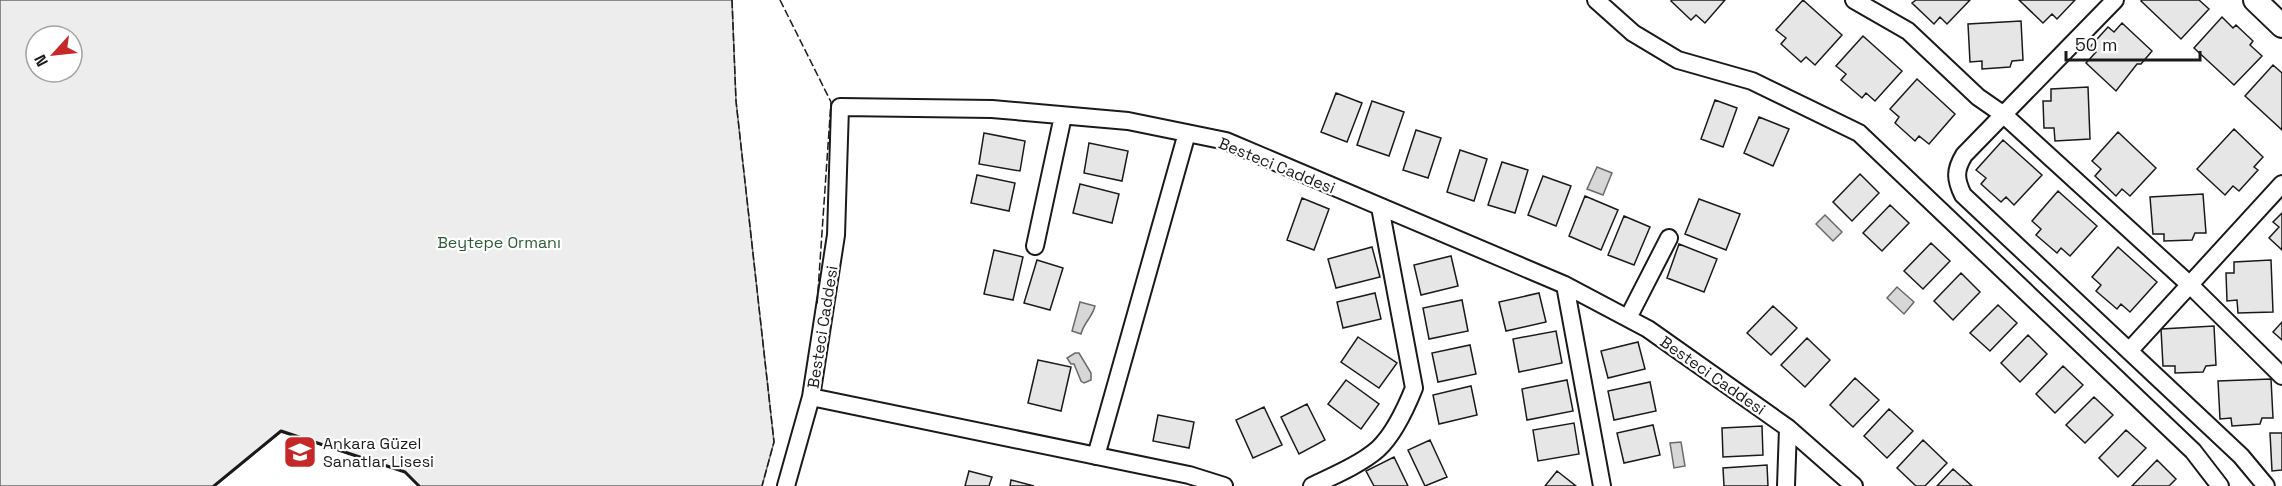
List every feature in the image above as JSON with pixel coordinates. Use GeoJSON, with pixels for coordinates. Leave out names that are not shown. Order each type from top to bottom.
{"type":"FeatureCollection","features":[{"type":"Feature","properties":{"kind":"main road"},"geometry":{"type":"LineString","coordinates":[[2255,0],[2282,26]]}},
{"type":"Feature","properties":{"kind":"street"},"geometry":{"type":"LineString","coordinates":[[1596,0],[1633,33],[1678,60],[1752,81],[1859,133],[2193,451],[2220,486]]}},
{"type":"Feature","properties":{"kind":"street"},"geometry":{"type":"LineString","coordinates":[[1854,0],[1908,31],[1978,98],[2004,115],[2190,285],[2282,376]]}},
{"type":"Feature","properties":{"kind":"street"},"geometry":{"type":"LineString","coordinates":[[2115,0],[1964,155],[1957,168],[1956,182],[1963,195],[2241,456],[2266,486]]}},
{"type":"Feature","properties":{"kind":"street","name":"Besteci Caddesi"},"geometry":{"type":"LineString","coordinates":[[811,398],[836,235],[840,107],[992,109],[1128,121],[1226,141],[1565,285],[1648,329],[1788,428],[1854,486]]}},
{"type":"Feature","properties":{"kind":"street"},"geometry":{"type":"LineString","coordinates":[[1035,246],[1063,116]]}},
{"type":"Feature","properties":{"kind":"street"},"geometry":{"type":"LineString","coordinates":[[1096,456],[1187,134]]}},
{"type":"Feature","properties":{"kind":"street"},"geometry":{"type":"LineString","coordinates":[[2130,351],[2282,184]]}},
{"type":"Feature","properties":{"kind":"street"},"geometry":{"type":"LineString","coordinates":[[1312,486],[1378,448],[1402,415],[1414,388],[1380,207]]}},
{"type":"Feature","properties":{"kind":"street"},"geometry":{"type":"LineString","coordinates":[[1628,318],[1669,238]]}},
{"type":"Feature","properties":{"kind":"street"},"geometry":{"type":"LineString","coordinates":[[1565,285],[1602,486]]}},
{"type":"Feature","properties":{"kind":"street"},"geometry":{"type":"LineString","coordinates":[[786,486],[811,398],[1189,475],[1224,486]]}},
{"type":"Feature","properties":{"kind":"street"},"geometry":{"type":"LineString","coordinates":[[1786,486],[1788,428]]}},
{"type":"Feature","properties":{"kind":"green space","name":"Beytepe Ormanı"},"geometry":{"type":"Polygon","coordinates":[[[0,0],[732,0],[736,101],[774,442],[762,486],[419,486],[405,472],[281,432],[214,486],[0,486],[0,0]]]}},
{"type":"Feature","properties":{"kind":"shaded area"},"geometry":{"type":"Polygon","coordinates":[[[1597,167],[1612,173],[1603,195],[1587,189],[1597,167]]]}},
{"type":"Feature","properties":{"kind":"shaded area"},"geometry":{"type":"Polygon","coordinates":[[[1825,215],[1842,232],[1833,241],[1816,224],[1825,215]]]}},
{"type":"Feature","properties":{"kind":"shaded area"},"geometry":{"type":"Polygon","coordinates":[[[1897,287],[1914,302],[1904,314],[1887,298],[1897,287]]]}},
{"type":"Feature","properties":{"kind":"shaded area"},"geometry":{"type":"Polygon","coordinates":[[[1080,302],[1095,306],[1081,334],[1072,331],[1080,302]]]}},
{"type":"Feature","properties":{"kind":"shaded area"},"geometry":{"type":"Polygon","coordinates":[[[1079,353],[1091,373],[1091,380],[1084,383],[1081,381],[1074,364],[1071,364],[1067,358],[1079,353]]]}},
{"type":"Feature","properties":{"kind":"shaded area"},"geometry":{"type":"Polygon","coordinates":[[[1681,442],[1685,466],[1674,468],[1670,443],[1681,442]]]}},
{"type":"Feature","properties":{"kind":"building"},"geometry":{"type":"Polygon","coordinates":[[[1672,0],[1725,0],[1705,23],[1696,15],[1691,20],[1672,0]]]}},
{"type":"Feature","properties":{"kind":"building"},"geometry":{"type":"Polygon","coordinates":[[[1803,0],[1842,35],[1815,65],[1806,57],[1801,62],[1781,44],[1786,38],[1776,30],[1803,0]]]}},
{"type":"Feature","properties":{"kind":"building"},"geometry":{"type":"Polygon","coordinates":[[[1916,0],[1970,0],[1947,24],[1940,17],[1934,24],[1912,3],[1916,0]]]}},
{"type":"Feature","properties":{"kind":"building"},"geometry":{"type":"Polygon","coordinates":[[[2019,0],[2075,0],[2057,19],[2052,14],[2043,23],[2019,0]]]}},
{"type":"Feature","properties":{"kind":"building"},"geometry":{"type":"Polygon","coordinates":[[[2142,0],[2199,0],[2209,9],[2181,39],[2142,0]]]}},
{"type":"Feature","properties":{"kind":"building"},"geometry":{"type":"Polygon","coordinates":[[[2222,17],[2233,28],[2236,25],[2253,41],[2250,45],[2262,56],[2234,85],[2194,48],[2222,17]]]}},
{"type":"Feature","properties":{"kind":"building"},"geometry":{"type":"Polygon","coordinates":[[[2021,21],[2023,60],[2012,61],[2010,67],[1982,69],[1982,61],[1970,62],[1968,24],[2021,21]]]}},
{"type":"Feature","properties":{"kind":"building"},"geometry":{"type":"Polygon","coordinates":[[[2122,23],[2152,51],[2141,64],[2137,64],[2116,91],[2086,63],[2096,52],[2090,47],[2098,38],[2108,27],[2114,32],[2122,23]]]}},
{"type":"Feature","properties":{"kind":"building"},"geometry":{"type":"Polygon","coordinates":[[[1863,36],[1902,71],[1875,101],[1866,93],[1862,98],[1841,80],[1846,74],[1836,66],[1863,36]]]}},
{"type":"Feature","properties":{"kind":"building"},"geometry":{"type":"Polygon","coordinates":[[[2273,65],[2282,73],[2282,130],[2245,96],[2273,65]]]}},
{"type":"Feature","properties":{"kind":"building"},"geometry":{"type":"Polygon","coordinates":[[[1917,79],[1955,114],[1929,144],[1919,136],[1915,141],[1895,123],[1899,117],[1890,109],[1917,79]]]}},
{"type":"Feature","properties":{"kind":"building"},"geometry":{"type":"Polygon","coordinates":[[[2088,87],[2090,139],[2055,141],[2054,128],[2044,128],[2043,101],[2051,101],[2051,89],[2088,87]]]}},
{"type":"Feature","properties":{"kind":"building"},"geometry":{"type":"Polygon","coordinates":[[[1336,93],[1362,103],[1347,142],[1321,132],[1336,93]]]}},
{"type":"Feature","properties":{"kind":"building"},"geometry":{"type":"Polygon","coordinates":[[[1715,100],[1737,108],[1723,147],[1701,139],[1715,100]]]}},
{"type":"Feature","properties":{"kind":"building"},"geometry":{"type":"Polygon","coordinates":[[[1372,101],[1404,112],[1389,156],[1357,145],[1372,101]]]}},
{"type":"Feature","properties":{"kind":"building"},"geometry":{"type":"Polygon","coordinates":[[[1759,117],[1789,129],[1773,166],[1744,153],[1759,117]]]}},
{"type":"Feature","properties":{"kind":"building"},"geometry":{"type":"Polygon","coordinates":[[[2234,129],[2263,157],[2254,167],[2258,170],[2239,191],[2233,186],[2225,195],[2197,169],[2234,129]]]}},
{"type":"Feature","properties":{"kind":"building"},"geometry":{"type":"Polygon","coordinates":[[[1416,130],[1441,138],[1428,178],[1403,170],[1416,130]]]}},
{"type":"Feature","properties":{"kind":"building"},"geometry":{"type":"Polygon","coordinates":[[[2118,132],[2156,168],[2130,196],[2122,189],[2116,196],[2095,176],[2101,169],[2092,161],[2118,132]]]}},
{"type":"Feature","properties":{"kind":"building"},"geometry":{"type":"Polygon","coordinates":[[[984,133],[1025,141],[1020,171],[979,164],[984,133]]]}},
{"type":"Feature","properties":{"kind":"building"},"geometry":{"type":"Polygon","coordinates":[[[2003,140],[2042,175],[2014,205],[2006,197],[2001,202],[1981,184],[1986,178],[1976,170],[2003,140]]]}},
{"type":"Feature","properties":{"kind":"building"},"geometry":{"type":"Polygon","coordinates":[[[1089,143],[1128,151],[1122,181],[1084,173],[1089,143]]]}},
{"type":"Feature","properties":{"kind":"building"},"geometry":{"type":"Polygon","coordinates":[[[1460,150],[1487,159],[1474,201],[1447,192],[1460,150]]]}},
{"type":"Feature","properties":{"kind":"building"},"geometry":{"type":"Polygon","coordinates":[[[1502,162],[1528,170],[1515,213],[1488,205],[1502,162]]]}},
{"type":"Feature","properties":{"kind":"building"},"geometry":{"type":"Polygon","coordinates":[[[1860,174],[1879,193],[1852,221],[1833,202],[1860,174]]]}},
{"type":"Feature","properties":{"kind":"building"},"geometry":{"type":"Polygon","coordinates":[[[977,175],[1015,183],[1009,211],[971,203],[977,175]]]}},
{"type":"Feature","properties":{"kind":"building"},"geometry":{"type":"Polygon","coordinates":[[[1543,176],[1571,186],[1556,226],[1528,215],[1543,176]]]}},
{"type":"Feature","properties":{"kind":"building"},"geometry":{"type":"Polygon","coordinates":[[[1080,184],[1119,194],[1112,223],[1073,213],[1080,184]]]}},
{"type":"Feature","properties":{"kind":"building"},"geometry":{"type":"Polygon","coordinates":[[[2058,191],[2097,226],[2070,256],[2061,248],[2057,253],[2036,235],[2041,229],[2032,221],[2058,191]]]}},
{"type":"Feature","properties":{"kind":"building"},"geometry":{"type":"Polygon","coordinates":[[[2203,194],[2206,233],[2195,233],[2192,240],[2164,241],[2164,234],[2153,234],[2150,197],[2203,194]]]}},
{"type":"Feature","properties":{"kind":"building"},"geometry":{"type":"Polygon","coordinates":[[[1585,196],[1618,210],[1601,250],[1569,236],[1585,196]]]}},
{"type":"Feature","properties":{"kind":"building"},"geometry":{"type":"Polygon","coordinates":[[[1302,198],[1329,209],[1314,250],[1287,240],[1302,198]]]}},
{"type":"Feature","properties":{"kind":"building"},"geometry":{"type":"Polygon","coordinates":[[[1699,199],[1740,214],[1726,250],[1685,234],[1699,199]]]}},
{"type":"Feature","properties":{"kind":"building"},"geometry":{"type":"Polygon","coordinates":[[[1890,205],[1909,223],[1882,251],[1863,233],[1890,205]]]}},
{"type":"Feature","properties":{"kind":"building"},"geometry":{"type":"Polygon","coordinates":[[[2282,213],[2282,250],[2269,238],[2279,227],[2273,222],[2282,213]]]}},
{"type":"Feature","properties":{"kind":"building"},"geometry":{"type":"Polygon","coordinates":[[[1624,216],[1650,227],[1634,265],[1608,255],[1624,216]]]}},
{"type":"Feature","properties":{"kind":"building"},"geometry":{"type":"Polygon","coordinates":[[[1931,243],[1950,261],[1923,289],[1904,271],[1931,243]]]}},
{"type":"Feature","properties":{"kind":"building"},"geometry":{"type":"Polygon","coordinates":[[[1679,244],[1717,259],[1704,292],[1667,278],[1679,244]]]}},
{"type":"Feature","properties":{"kind":"building"},"geometry":{"type":"Polygon","coordinates":[[[1372,247],[1380,277],[1336,288],[1328,259],[1372,247]]]}},
{"type":"Feature","properties":{"kind":"building"},"geometry":{"type":"Polygon","coordinates":[[[2118,247],[2157,282],[2130,312],[2121,304],[2117,309],[2096,291],[2101,285],[2092,277],[2118,247]]]}},
{"type":"Feature","properties":{"kind":"building"},"geometry":{"type":"Polygon","coordinates":[[[994,250],[1023,257],[1013,300],[984,294],[994,250]]]}},
{"type":"Feature","properties":{"kind":"building"},"geometry":{"type":"Polygon","coordinates":[[[1451,256],[1458,286],[1421,295],[1414,265],[1451,256]]]}},
{"type":"Feature","properties":{"kind":"building"},"geometry":{"type":"Polygon","coordinates":[[[1037,260],[1063,268],[1050,310],[1024,303],[1037,260]]]}},
{"type":"Feature","properties":{"kind":"building"},"geometry":{"type":"Polygon","coordinates":[[[2271,260],[2273,312],[2238,313],[2237,300],[2227,301],[2226,273],[2234,273],[2234,262],[2271,260]]]}},
{"type":"Feature","properties":{"kind":"building"},"geometry":{"type":"Polygon","coordinates":[[[1961,273],[1980,292],[1953,320],[1934,301],[1961,273]]]}},
{"type":"Feature","properties":{"kind":"building"},"geometry":{"type":"Polygon","coordinates":[[[1375,293],[1381,319],[1343,328],[1337,302],[1375,293]]]}},
{"type":"Feature","properties":{"kind":"building"},"geometry":{"type":"Polygon","coordinates":[[[1539,293],[1546,322],[1506,331],[1499,302],[1539,293]]]}},
{"type":"Feature","properties":{"kind":"building"},"geometry":{"type":"Polygon","coordinates":[[[1462,300],[1468,331],[1429,339],[1423,308],[1462,300]]]}},
{"type":"Feature","properties":{"kind":"building"},"geometry":{"type":"Polygon","coordinates":[[[1998,305],[2017,323],[1990,351],[1970,333],[1998,305]]]}},
{"type":"Feature","properties":{"kind":"building"},"geometry":{"type":"Polygon","coordinates":[[[1773,306],[1797,328],[1771,355],[1747,333],[1773,306]]]}},
{"type":"Feature","properties":{"kind":"building"},"geometry":{"type":"Polygon","coordinates":[[[2282,322],[2282,340],[2273,332],[2282,322]]]}},
{"type":"Feature","properties":{"kind":"building"},"geometry":{"type":"Polygon","coordinates":[[[2214,326],[2216,365],[2206,366],[2203,372],[2175,373],[2175,366],[2163,366],[2161,329],[2214,326]]]}},
{"type":"Feature","properties":{"kind":"building"},"geometry":{"type":"Polygon","coordinates":[[[1556,331],[1562,363],[1519,372],[1513,339],[1556,331]]]}},
{"type":"Feature","properties":{"kind":"building"},"geometry":{"type":"Polygon","coordinates":[[[2028,335],[2047,354],[2020,382],[2001,363],[2028,335]]]}},
{"type":"Feature","properties":{"kind":"building"},"geometry":{"type":"Polygon","coordinates":[[[1358,337],[1397,363],[1379,388],[1341,362],[1358,337]]]}},
{"type":"Feature","properties":{"kind":"building"},"geometry":{"type":"Polygon","coordinates":[[[1807,338],[1830,360],[1805,387],[1781,365],[1807,338]]]}},
{"type":"Feature","properties":{"kind":"building"},"geometry":{"type":"Polygon","coordinates":[[[1638,342],[1645,369],[1608,378],[1601,351],[1638,342]]]}},
{"type":"Feature","properties":{"kind":"building"},"geometry":{"type":"Polygon","coordinates":[[[1470,345],[1476,374],[1438,382],[1432,353],[1470,345]]]}},
{"type":"Feature","properties":{"kind":"building"},"geometry":{"type":"Polygon","coordinates":[[[1038,360],[1071,367],[1061,411],[1028,403],[1038,360]]]}},
{"type":"Feature","properties":{"kind":"building"},"geometry":{"type":"Polygon","coordinates":[[[2063,366],[2083,385],[2055,413],[2036,394],[2063,366]]]}},
{"type":"Feature","properties":{"kind":"building"},"geometry":{"type":"Polygon","coordinates":[[[1855,378],[1879,400],[1853,427],[1830,405],[1855,378]]]}},
{"type":"Feature","properties":{"kind":"building"},"geometry":{"type":"Polygon","coordinates":[[[2271,379],[2273,418],[2262,418],[2260,424],[2232,426],[2231,418],[2220,419],[2218,381],[2271,379]]]}},
{"type":"Feature","properties":{"kind":"building"},"geometry":{"type":"Polygon","coordinates":[[[1346,380],[1379,404],[1361,429],[1328,404],[1346,380]]]}},
{"type":"Feature","properties":{"kind":"building"},"geometry":{"type":"Polygon","coordinates":[[[1567,380],[1573,411],[1527,420],[1522,389],[1567,380]]]}},
{"type":"Feature","properties":{"kind":"building"},"geometry":{"type":"Polygon","coordinates":[[[1650,382],[1656,411],[1614,420],[1608,391],[1650,382]]]}},
{"type":"Feature","properties":{"kind":"building"},"geometry":{"type":"Polygon","coordinates":[[[1471,386],[1477,415],[1439,424],[1433,395],[1471,386]]]}},
{"type":"Feature","properties":{"kind":"building"},"geometry":{"type":"Polygon","coordinates":[[[2094,397],[2113,415],[2085,443],[2066,425],[2094,397]]]}},
{"type":"Feature","properties":{"kind":"building"},"geometry":{"type":"Polygon","coordinates":[[[1307,404],[1325,440],[1299,454],[1281,417],[1307,404]]]}},
{"type":"Feature","properties":{"kind":"building"},"geometry":{"type":"Polygon","coordinates":[[[1264,407],[1282,445],[1253,458],[1236,420],[1264,407]]]}},
{"type":"Feature","properties":{"kind":"building"},"geometry":{"type":"Polygon","coordinates":[[[1889,409],[1913,431],[1887,458],[1864,436],[1889,409]]]}},
{"type":"Feature","properties":{"kind":"building"},"geometry":{"type":"Polygon","coordinates":[[[1158,415],[1194,422],[1189,448],[1153,441],[1158,415]]]}},
{"type":"Feature","properties":{"kind":"building"},"geometry":{"type":"Polygon","coordinates":[[[1574,423],[1579,454],[1538,461],[1533,430],[1574,423]]]}},
{"type":"Feature","properties":{"kind":"building"},"geometry":{"type":"Polygon","coordinates":[[[1653,425],[1660,455],[1624,463],[1617,433],[1653,425]]]}},
{"type":"Feature","properties":{"kind":"building"},"geometry":{"type":"Polygon","coordinates":[[[1762,426],[1763,455],[1723,457],[1722,428],[1762,426]]]}},
{"type":"Feature","properties":{"kind":"building"},"geometry":{"type":"Polygon","coordinates":[[[2126,430],[2146,448],[2118,477],[2099,458],[2126,430]]]}},
{"type":"Feature","properties":{"kind":"building"},"geometry":{"type":"Polygon","coordinates":[[[2270,433],[2282,433],[2282,470],[2272,471],[2270,433]]]}},
{"type":"Feature","properties":{"kind":"building"},"geometry":{"type":"Polygon","coordinates":[[[1430,440],[1447,477],[1425,486],[1408,450],[1430,440]]]}},
{"type":"Feature","properties":{"kind":"building"},"geometry":{"type":"Polygon","coordinates":[[[1923,440],[1947,463],[1925,486],[1916,486],[1897,468],[1923,440]]]}},
{"type":"Feature","properties":{"kind":"building"},"geometry":{"type":"Polygon","coordinates":[[[1394,457],[1408,486],[1374,486],[1366,471],[1394,457]]]}},
{"type":"Feature","properties":{"kind":"building"},"geometry":{"type":"Polygon","coordinates":[[[2157,460],[2176,479],[2169,486],[2132,486],[2157,460]]]}},
{"type":"Feature","properties":{"kind":"building"},"geometry":{"type":"Polygon","coordinates":[[[1767,465],[1768,486],[1724,486],[1723,468],[1767,465]]]}},
{"type":"Feature","properties":{"kind":"building"},"geometry":{"type":"Polygon","coordinates":[[[1953,469],[1972,486],[1937,486],[1953,469]]]}},
{"type":"Feature","properties":{"kind":"building"},"geometry":{"type":"Polygon","coordinates":[[[969,471],[992,477],[989,486],[965,486],[969,471]]]}},
{"type":"Feature","properties":{"kind":"building"},"geometry":{"type":"Polygon","coordinates":[[[1557,471],[1576,486],[1545,486],[1557,471]]]}},
{"type":"Feature","properties":{"kind":"building"},"geometry":{"type":"Polygon","coordinates":[[[1011,480],[1034,486],[1010,486],[1011,480]]]}},
{"type":"Feature","properties":{"kind":"fence"},"geometry":{"type":"LineString","coordinates":[[732,0],[736,101],[774,442],[762,486]]}},
{"type":"Feature","properties":{"kind":"fence"},"geometry":{"type":"LineString","coordinates":[[780,0],[831,102],[817,305]]}},
{"type":"Feature","properties":{"kind":"fence"},"geometry":{"type":"LineString","coordinates":[[214,486],[281,431],[405,472],[419,486]]}},
{"type":"Feature","properties":{"kind":"wall"},"geometry":{"type":"LineString","coordinates":[[214,486],[281,431],[405,472],[419,486]]}},
{"type":"Feature","properties":{"kind":"place","name":"Ankara Güzel Sanatlar Lisesi"},"geometry":{"type":"Point","coordinates":[300,452]}}]}
